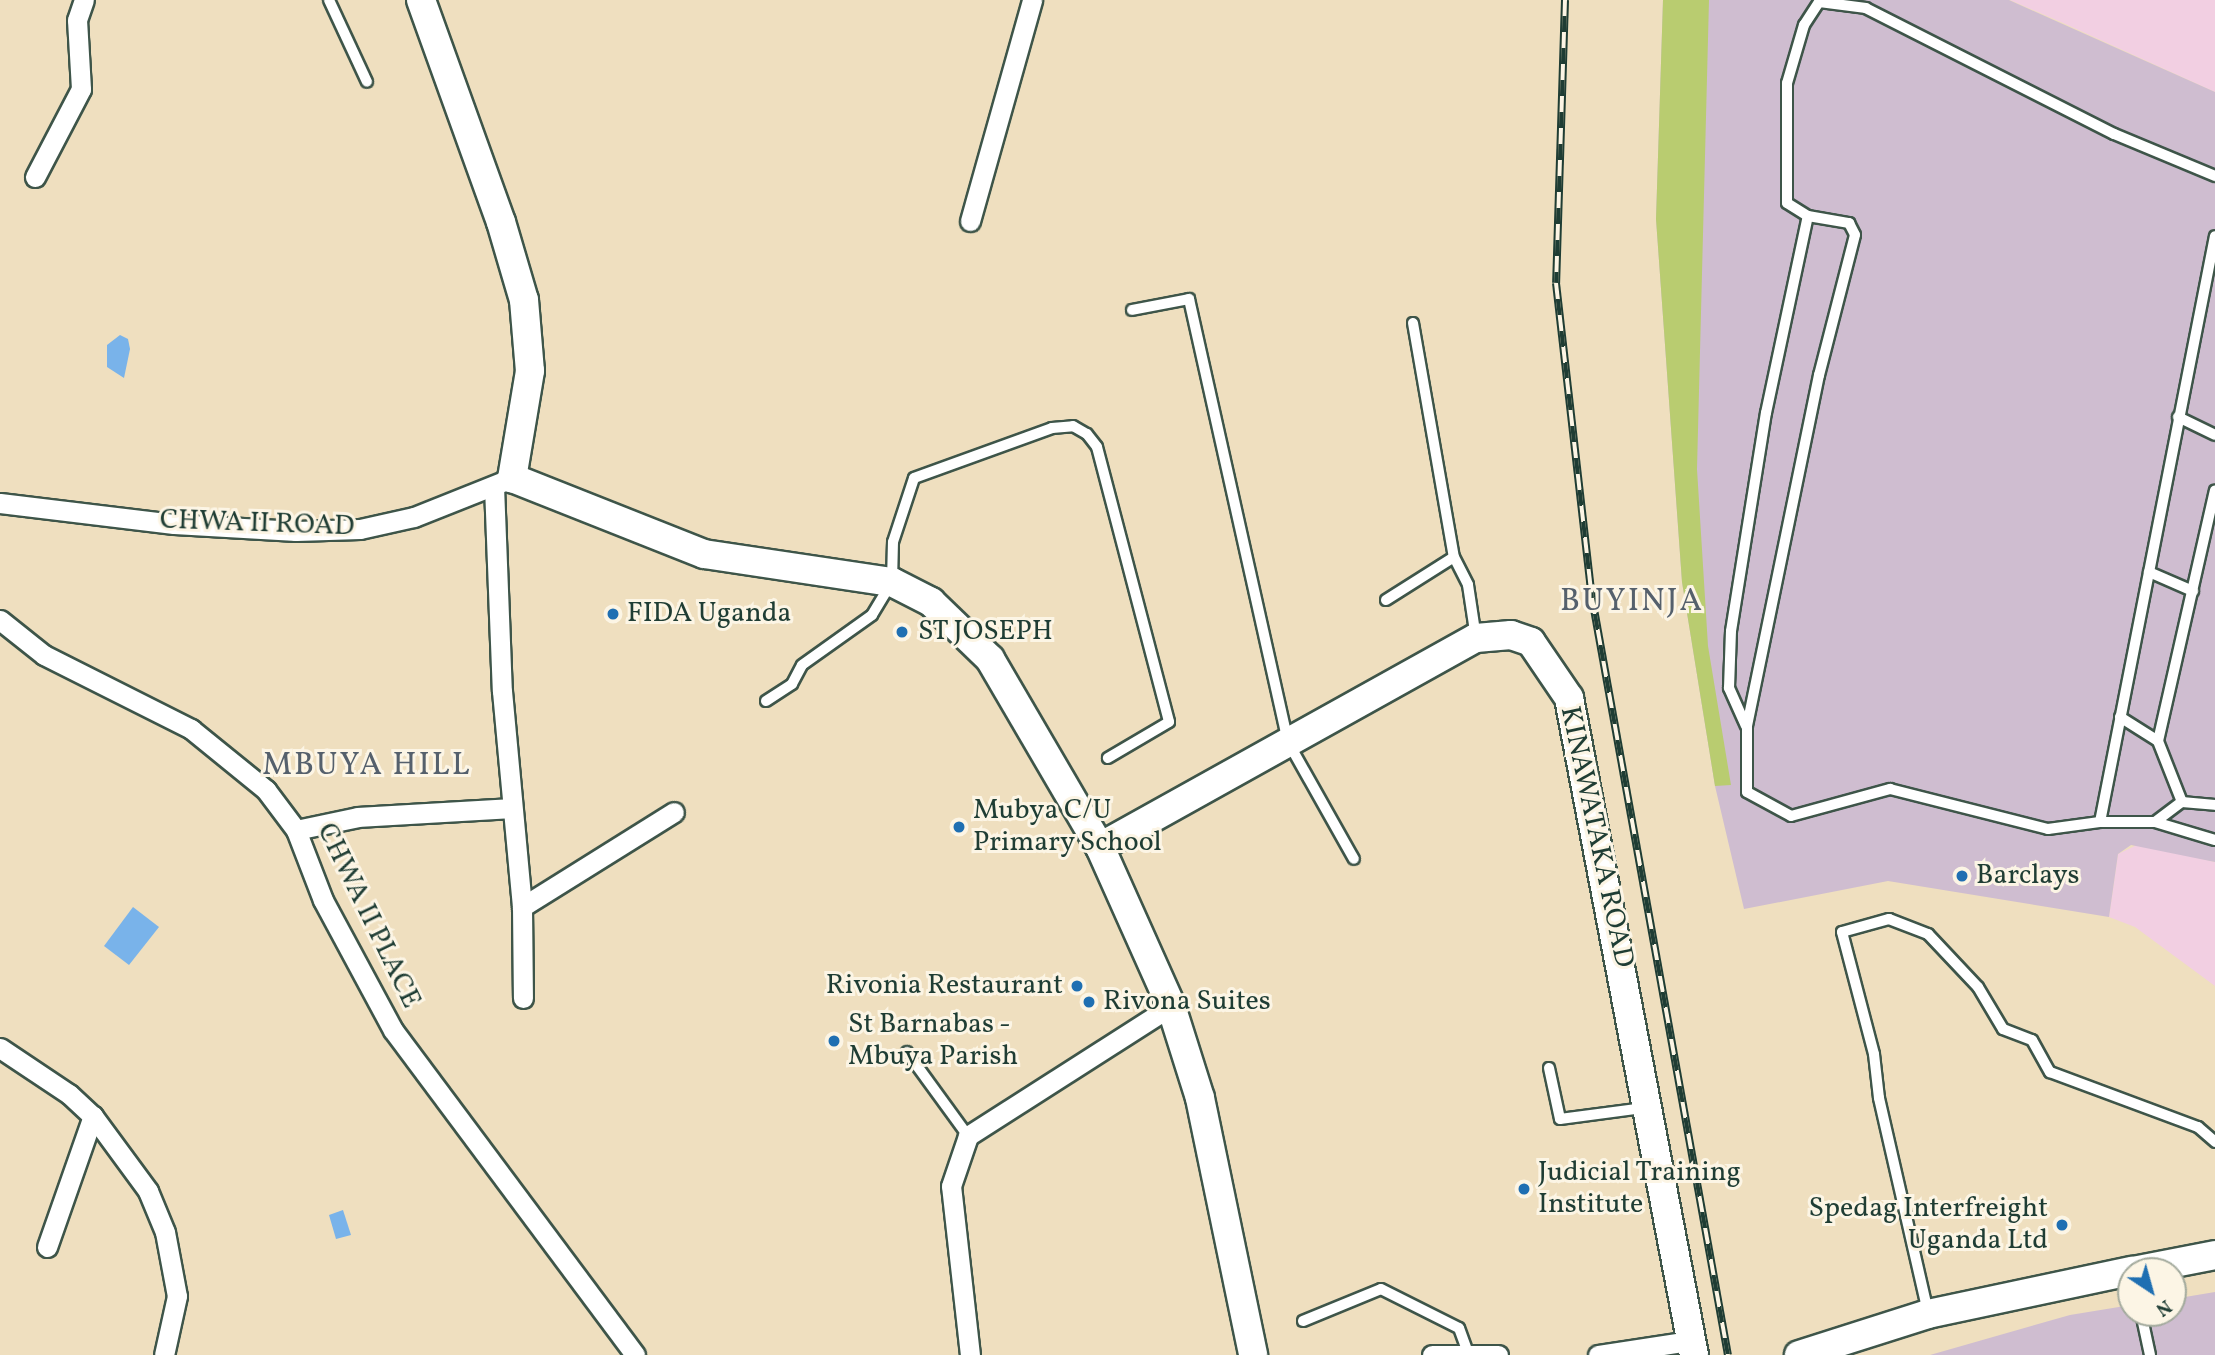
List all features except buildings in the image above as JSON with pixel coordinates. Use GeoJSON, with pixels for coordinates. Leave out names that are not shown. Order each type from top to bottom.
{"type":"FeatureCollection","features":[{"type":"Feature","properties":{"kind":"street"},"geometry":{"type":"LineString","coordinates":[[35,177],[81,89],[77,20],[84,0]]}},
{"type":"Feature","properties":{"kind":"street"},"geometry":{"type":"LineString","coordinates":[[421,0],[501,222],[524,300],[530,371],[503,482],[502,691],[522,907],[523,998]]}},
{"type":"Feature","properties":{"kind":"street"},"geometry":{"type":"LineString","coordinates":[[970,220],[1032,0]]}},
{"type":"Feature","properties":{"kind":"street"},"geometry":{"type":"LineString","coordinates":[[503,482],[705,554],[891,582],[932,602],[990,659],[1100,847],[1171,1006],[1200,1098],[1253,1355]]}},
{"type":"Feature","properties":{"kind":"street","name":"CHWA II ROAD"},"geometry":{"type":"LineString","coordinates":[[1,508],[174,524],[347,529],[414,517],[503,482]]}},
{"type":"Feature","properties":{"kind":"street","name":"CHWA II PLACE"},"geometry":{"type":"LineString","coordinates":[[0,620],[7,630],[44,655],[191,729],[265,790],[296,830],[323,900],[393,1030],[635,1355]]}},
{"type":"Feature","properties":{"kind":"street","name":"KINAWATAKA ROAD"},"geometry":{"type":"LineString","coordinates":[[1100,847],[1476,638],[1510,635],[1531,642],[1569,698],[1692,1348]]}},
{"type":"Feature","properties":{"kind":"street"},"geometry":{"type":"LineString","coordinates":[[296,830],[358,817],[512,808]]}},
{"type":"Feature","properties":{"kind":"street"},"geometry":{"type":"LineString","coordinates":[[522,907],[674,812]]}},
{"type":"Feature","properties":{"kind":"street"},"geometry":{"type":"LineString","coordinates":[[970,1355],[951,1186],[968,1136],[1171,1006]]}},
{"type":"Feature","properties":{"kind":"street"},"geometry":{"type":"LineString","coordinates":[[0,1048],[93,1116],[148,1191],[165,1232],[177,1297],[163,1355]]}},
{"type":"Feature","properties":{"kind":"street"},"geometry":{"type":"LineString","coordinates":[[47,1247],[93,1116]]}},
{"type":"Feature","properties":{"kind":"street"},"geometry":{"type":"LineString","coordinates":[[2187,1260],[2215,1255]]}},
{"type":"Feature","properties":{"kind":"street"},"geometry":{"type":"LineString","coordinates":[[1799,1355],[1928,1314],[2117,1274]]}},
{"type":"Feature","properties":{"kind":"street"},"geometry":{"type":"LineString","coordinates":[[1598,1355],[1692,1348]]}},
{"type":"Feature","properties":{"kind":"street"},"geometry":{"type":"LineString","coordinates":[[1432,1355],[1498,1355]]}},
{"type":"Feature","properties":{"kind":"lane"},"geometry":{"type":"LineString","coordinates":[[330,0],[367,82]]}},
{"type":"Feature","properties":{"kind":"lane"},"geometry":{"type":"LineString","coordinates":[[2215,176],[2113,134],[1866,8],[1819,2],[1804,25],[1787,83],[1787,203],[1808,216],[1849,223],[1855,235],[1819,375],[1747,726],[1747,792],[1791,816],[1890,789],[2048,829],[2100,822],[2155,822],[2215,840]]}},
{"type":"Feature","properties":{"kind":"lane"},"geometry":{"type":"LineString","coordinates":[[1747,726],[1729,688],[1731,631],[1766,413],[1808,216]]}},
{"type":"Feature","properties":{"kind":"lane"},"geometry":{"type":"LineString","coordinates":[[2100,822],[2215,236]]}},
{"type":"Feature","properties":{"kind":"lane"},"geometry":{"type":"LineString","coordinates":[[1132,310],[1189,299],[1288,743],[1354,859]]}},
{"type":"Feature","properties":{"kind":"lane"},"geometry":{"type":"LineString","coordinates":[[1413,323],[1454,557],[1468,585],[1476,638]]}},
{"type":"Feature","properties":{"kind":"lane"},"geometry":{"type":"LineString","coordinates":[[2178,417],[2215,435]]}},
{"type":"Feature","properties":{"kind":"lane"},"geometry":{"type":"LineString","coordinates":[[766,702],[792,684],[802,665],[872,615],[891,582],[893,541],[914,478],[1052,428],[1073,426],[1087,434],[1097,447],[1169,722],[1108,758]]}},
{"type":"Feature","properties":{"kind":"lane"},"geometry":{"type":"LineString","coordinates":[[2182,802],[2158,741],[2215,490]]}},
{"type":"Feature","properties":{"kind":"lane"},"geometry":{"type":"LineString","coordinates":[[1385,600],[1454,557]]}},
{"type":"Feature","properties":{"kind":"lane"},"geometry":{"type":"LineString","coordinates":[[2149,572],[2193,590]]}},
{"type":"Feature","properties":{"kind":"lane"},"geometry":{"type":"LineString","coordinates":[[2120,717],[2158,741]]}},
{"type":"Feature","properties":{"kind":"lane"},"geometry":{"type":"LineString","coordinates":[[2155,822],[2182,802],[2215,805]]}},
{"type":"Feature","properties":{"kind":"lane"},"geometry":{"type":"LineString","coordinates":[[1928,1314],[1879,1098],[1874,1054],[1842,932],[1889,919],[1928,934],[1978,987],[2003,1029],[2032,1040],[2050,1072],[2198,1127],[2215,1142]]}},
{"type":"Feature","properties":{"kind":"lane"},"geometry":{"type":"LineString","coordinates":[[907,1052],[968,1136]]}},
{"type":"Feature","properties":{"kind":"lane"},"geometry":{"type":"LineString","coordinates":[[1549,1068],[1560,1119],[1648,1108]]}},
{"type":"Feature","properties":{"kind":"lane"},"geometry":{"type":"LineString","coordinates":[[1303,1321],[1381,1289],[1459,1328],[1468,1353]]}},
{"type":"Feature","properties":{"kind":"lane"},"geometry":{"type":"LineString","coordinates":[[2144,1327],[2150,1355]]}},
{"type":"Feature","properties":{"kind":"shaded area"},"geometry":{"type":"Polygon","coordinates":[[[1663,0],[2009,0],[2215,92],[2215,862],[2131,845],[2118,854],[2109,917],[1888,881],[1744,909],[1715,786],[1682,582],[1656,219],[1663,0]]]}},
{"type":"Feature","properties":{"kind":"shaded area"},"geometry":{"type":"Polygon","coordinates":[[[2010,0],[2215,0],[2215,92],[2063,23],[2010,0]]]}},
{"type":"Feature","properties":{"kind":"shaded area"},"geometry":{"type":"Polygon","coordinates":[[[2139,844],[2215,862],[2215,986],[2135,927],[2109,917],[2118,854],[2139,844]]]}},
{"type":"Feature","properties":{"kind":"shaded area"},"geometry":{"type":"Polygon","coordinates":[[[2215,1292],[2215,1355],[1930,1355],[2070,1315],[2117,1307],[2117,1327],[2187,1327],[2187,1297],[2215,1292]]]}},
{"type":"Feature","properties":{"kind":"green space"},"geometry":{"type":"Polygon","coordinates":[[[1663,0],[1709,0],[1697,469],[1708,646],[1731,785],[1715,786],[1682,582],[1656,219],[1663,0]]]}},
{"type":"Feature","properties":{"kind":"water"},"geometry":{"type":"Polygon","coordinates":[[[120,335],[128,339],[130,349],[124,378],[107,367],[107,345],[120,335]]]}},
{"type":"Feature","properties":{"kind":"water"},"geometry":{"type":"Polygon","coordinates":[[[133,907],[159,927],[129,965],[104,946],[133,907]]]}},
{"type":"Feature","properties":{"kind":"water"},"geometry":{"type":"Polygon","coordinates":[[[343,1210],[351,1235],[336,1239],[329,1215],[343,1210]]]}},
{"type":"Feature","properties":{"kind":"railway"},"geometry":{"type":"LineString","coordinates":[[1565,0],[1556,283],[1592,598],[1728,1355]]}},
{"type":"Feature","properties":{"kind":"place","name":"FIDA Uganda"},"geometry":{"type":"Point","coordinates":[613,614]}},
{"type":"Feature","properties":{"kind":"place","name":"ST JOSEPH"},"geometry":{"type":"Point","coordinates":[902,632]}},
{"type":"Feature","properties":{"kind":"place","name":"Mubya C/U Primary School"},"geometry":{"type":"Point","coordinates":[959,827]}},
{"type":"Feature","properties":{"kind":"place","name":"Barclays"},"geometry":{"type":"Point","coordinates":[1962,876]}},
{"type":"Feature","properties":{"kind":"place","name":"Rivonia Restaurant"},"geometry":{"type":"Point","coordinates":[1077,986]}},
{"type":"Feature","properties":{"kind":"place","name":"Rivona Suites"},"geometry":{"type":"Point","coordinates":[1089,1002]}},
{"type":"Feature","properties":{"kind":"place","name":"St Barnabas - Mbuya Parish"},"geometry":{"type":"Point","coordinates":[834,1041]}},
{"type":"Feature","properties":{"kind":"place","name":"Judicial Training Institute"},"geometry":{"type":"Point","coordinates":[1524,1189]}},
{"type":"Feature","properties":{"kind":"place","name":"Spedag Interfreight Uganda Ltd"},"geometry":{"type":"Point","coordinates":[2062,1225]}},
{"type":"Feature","properties":{"kind":"district","name":"BUYINJA"},"geometry":{"type":"Point","coordinates":[1632,602]}},
{"type":"Feature","properties":{"kind":"district","name":"MBUYA HILL"},"geometry":{"type":"Point","coordinates":[367,766]}}]}
